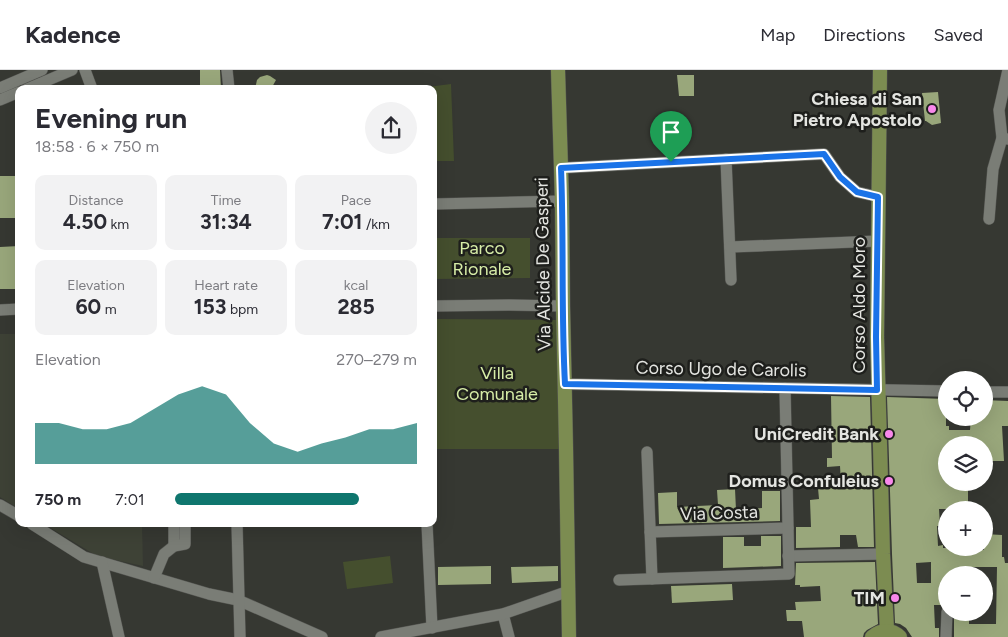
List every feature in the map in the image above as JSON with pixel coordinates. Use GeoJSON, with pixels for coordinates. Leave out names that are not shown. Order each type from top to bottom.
{"type":"FeatureCollection","features":[{"type":"Feature","properties":{"kind":"main road","name":"Via Alcide De Gasperi"},"geometry":{"type":"LineString","coordinates":[[558,70],[569,637]]}},
{"type":"Feature","properties":{"kind":"main road","name":"Corso Aldo Moro"},"geometry":{"type":"LineString","coordinates":[[880,70],[876,337],[882,554],[887,630]]}},
{"type":"Feature","properties":{"kind":"main road"},"geometry":{"type":"LineString","coordinates":[[872,637],[881,631],[887,630],[900,637]]}},
{"type":"Feature","properties":{"kind":"street"},"geometry":{"type":"LineString","coordinates":[[0,88],[42,70]]}},
{"type":"Feature","properties":{"kind":"street"},"geometry":{"type":"LineString","coordinates":[[36,85],[72,70]]}},
{"type":"Feature","properties":{"kind":"street"},"geometry":{"type":"LineString","coordinates":[[85,70],[91,85]]}},
{"type":"Feature","properties":{"kind":"street"},"geometry":{"type":"LineString","coordinates":[[228,70],[230,85]]}},
{"type":"Feature","properties":{"kind":"street"},"geometry":{"type":"LineString","coordinates":[[231,85],[234,70]]}},
{"type":"Feature","properties":{"kind":"street"},"geometry":{"type":"LineString","coordinates":[[989,219],[993,169],[1005,138],[999,110],[1008,70]]}},
{"type":"Feature","properties":{"kind":"street"},"geometry":{"type":"LineString","coordinates":[[0,100],[15,94]]}},
{"type":"Feature","properties":{"kind":"street"},"geometry":{"type":"LineString","coordinates":[[561,168],[824,154],[840,177],[857,192],[878,197]]}},
{"type":"Feature","properties":{"kind":"street"},"geometry":{"type":"LineString","coordinates":[[726,159],[731,280]]}},
{"type":"Feature","properties":{"kind":"street"},"geometry":{"type":"LineString","coordinates":[[437,204],[562,201]]}},
{"type":"Feature","properties":{"kind":"street"},"geometry":{"type":"LineString","coordinates":[[730,247],[878,241]]}},
{"type":"Feature","properties":{"kind":"street"},"geometry":{"type":"LineString","coordinates":[[437,306],[563,306]]}},
{"type":"Feature","properties":{"kind":"street"},"geometry":{"type":"LineString","coordinates":[[0,310],[15,309]]}},
{"type":"Feature","properties":{"kind":"street","name":"Corso Ugo de Carolis"},"geometry":{"type":"LineString","coordinates":[[565,384],[938,391]]}},
{"type":"Feature","properties":{"kind":"street"},"geometry":{"type":"LineString","coordinates":[[619,580],[789,574],[784,388]]}},
{"type":"Feature","properties":{"kind":"street"},"geometry":{"type":"LineString","coordinates":[[993,392],[1008,392]]}},
{"type":"Feature","properties":{"kind":"street"},"geometry":{"type":"LineString","coordinates":[[647,452],[652,578]]}},
{"type":"Feature","properties":{"kind":"street"},"geometry":{"type":"LineString","coordinates":[[0,506],[15,514]]}},
{"type":"Feature","properties":{"kind":"street"},"geometry":{"type":"LineString","coordinates":[[37,527],[84,557],[209,594],[238,600],[322,637]]}},
{"type":"Feature","properties":{"kind":"street"},"geometry":{"type":"LineString","coordinates":[[175,527],[180,545]]}},
{"type":"Feature","properties":{"kind":"street"},"geometry":{"type":"LineString","coordinates":[[154,578],[164,554],[180,545],[184,527]]}},
{"type":"Feature","properties":{"kind":"street"},"geometry":{"type":"LineString","coordinates":[[237,527],[240,637]]}},
{"type":"Feature","properties":{"kind":"street"},"geometry":{"type":"LineString","coordinates":[[427,527],[432,628]]}},
{"type":"Feature","properties":{"kind":"street","name":"Via Costa"},"geometry":{"type":"LineString","coordinates":[[650,532],[788,528]]}},
{"type":"Feature","properties":{"kind":"street"},"geometry":{"type":"LineString","coordinates":[[788,556],[882,554]]}},
{"type":"Feature","properties":{"kind":"street"},"geometry":{"type":"LineString","coordinates":[[102,562],[118,637]]}},
{"type":"Feature","properties":{"kind":"street"},"geometry":{"type":"LineString","coordinates":[[381,637],[503,614],[569,591]]}},
{"type":"Feature","properties":{"kind":"street"},"geometry":{"type":"LineString","coordinates":[[503,614],[509,637]]}},
{"type":"Feature","properties":{"kind":"street"},"geometry":{"type":"LineString","coordinates":[[946,637],[947,621]]}},
{"type":"Feature","properties":{"kind":"shaded area"},"geometry":{"type":"Polygon","coordinates":[[[0,334],[15,334],[15,506],[0,497],[0,334]]]}},
{"type":"Feature","properties":{"kind":"shaded area"},"geometry":{"type":"Polygon","coordinates":[[[49,527],[142,527],[143,566],[97,556],[49,527]]]}},
{"type":"Feature","properties":{"kind":"green space"},"geometry":{"type":"Polygon","coordinates":[[[451,84],[454,161],[437,161],[437,86],[451,84]]]}},
{"type":"Feature","properties":{"kind":"green space","name":"Parco Rionale"},"geometry":{"type":"Polygon","coordinates":[[[437,238],[530,238],[530,278],[437,279],[437,238]]]}},
{"type":"Feature","properties":{"kind":"green space","name":"Villa Comunale"},"geometry":{"type":"Polygon","coordinates":[[[437,319],[559,320],[561,449],[437,449],[437,319]]]}},
{"type":"Feature","properties":{"kind":"green space"},"geometry":{"type":"Polygon","coordinates":[[[390,556],[393,583],[347,589],[343,562],[390,556]]]}},
{"type":"Feature","properties":{"kind":"building"},"geometry":{"type":"Polygon","coordinates":[[[200,70],[220,70],[221,85],[200,85],[200,70]]]}},
{"type":"Feature","properties":{"kind":"building"},"geometry":{"type":"Polygon","coordinates":[[[267,75],[276,80],[273,85],[256,85],[260,77],[267,75]]]}},
{"type":"Feature","properties":{"kind":"building"},"geometry":{"type":"Polygon","coordinates":[[[677,75],[694,75],[694,96],[679,96],[677,75]]]}},
{"type":"Feature","properties":{"kind":"building","name":"Chiesa di San Pietro Apostolo"},"geometry":{"type":"Polygon","coordinates":[[[938,92],[941,123],[932,125],[925,121],[922,93],[938,92]]]}},
{"type":"Feature","properties":{"kind":"building"},"geometry":{"type":"Polygon","coordinates":[[[0,176],[15,176],[15,218],[0,218],[0,176]]]}},
{"type":"Feature","properties":{"kind":"building"},"geometry":{"type":"Polygon","coordinates":[[[15,246],[15,289],[0,289],[0,247],[15,246]]]}},
{"type":"Feature","properties":{"kind":"building"},"geometry":{"type":"Polygon","coordinates":[[[831,396],[870,397],[874,547],[858,547],[856,535],[840,535],[840,547],[796,548],[796,527],[811,527],[810,500],[819,499],[818,488],[837,487],[837,483],[841,483],[840,466],[827,467],[827,458],[832,458],[831,396]]]}},
{"type":"Feature","properties":{"kind":"building"},"geometry":{"type":"Polygon","coordinates":[[[887,397],[938,399],[938,426],[949,426],[949,430],[970,430],[970,426],[993,426],[993,400],[1008,401],[1008,426],[1002,426],[1004,461],[993,461],[993,436],[938,436],[938,491],[968,491],[968,501],[938,501],[937,526],[938,556],[993,556],[993,534],[1002,535],[1002,557],[1004,557],[1005,563],[1008,563],[1008,637],[954,637],[954,621],[969,621],[969,624],[996,624],[997,567],[993,566],[938,566],[938,605],[934,605],[935,628],[939,628],[939,637],[912,637],[906,628],[895,623],[887,397]],[[931,562],[916,563],[917,583],[931,583],[931,562]]]}},
{"type":"Feature","properties":{"kind":"building"},"geometry":{"type":"Polygon","coordinates":[[[735,489],[736,510],[762,508],[762,491],[780,491],[780,521],[659,524],[658,493],[677,492],[677,507],[718,505],[717,490],[735,489]]]}},
{"type":"Feature","properties":{"kind":"building"},"geometry":{"type":"Polygon","coordinates":[[[761,536],[781,536],[781,566],[723,568],[723,537],[744,537],[744,546],[761,546],[761,536]]]}},
{"type":"Feature","properties":{"kind":"building"},"geometry":{"type":"Polygon","coordinates":[[[875,562],[878,624],[867,630],[863,637],[804,637],[802,621],[787,621],[786,610],[796,610],[795,602],[821,601],[820,586],[800,587],[800,585],[795,585],[796,563],[875,562]]]}},
{"type":"Feature","properties":{"kind":"building"},"geometry":{"type":"Polygon","coordinates":[[[491,566],[491,584],[438,585],[438,567],[491,566]]]}},
{"type":"Feature","properties":{"kind":"building"},"geometry":{"type":"Polygon","coordinates":[[[558,566],[558,581],[512,583],[511,567],[558,566]]]}},
{"type":"Feature","properties":{"kind":"building"},"geometry":{"type":"Polygon","coordinates":[[[732,584],[733,600],[672,603],[671,586],[732,584]]]}},
{"type":"Feature","properties":{"kind":"place","name":"Chiesa di San Pietro Apostolo"},"geometry":{"type":"Point","coordinates":[932,109]}},
{"type":"Feature","properties":{"kind":"place","name":"UniCredit Bank"},"geometry":{"type":"Point","coordinates":[889,434]}},
{"type":"Feature","properties":{"kind":"place","name":"Domus Confuleius"},"geometry":{"type":"Point","coordinates":[889,481]}},
{"type":"Feature","properties":{"kind":"place","name":"TIM"},"geometry":{"type":"Point","coordinates":[895,598]}},
{"type":"Feature","properties":{"kind":"route"},"geometry":{"type":"LineString","coordinates":[[824,154],[840,177],[857,192],[878,197],[877,390],[565,384],[561,168],[671,162],[824,154]]}}]}
